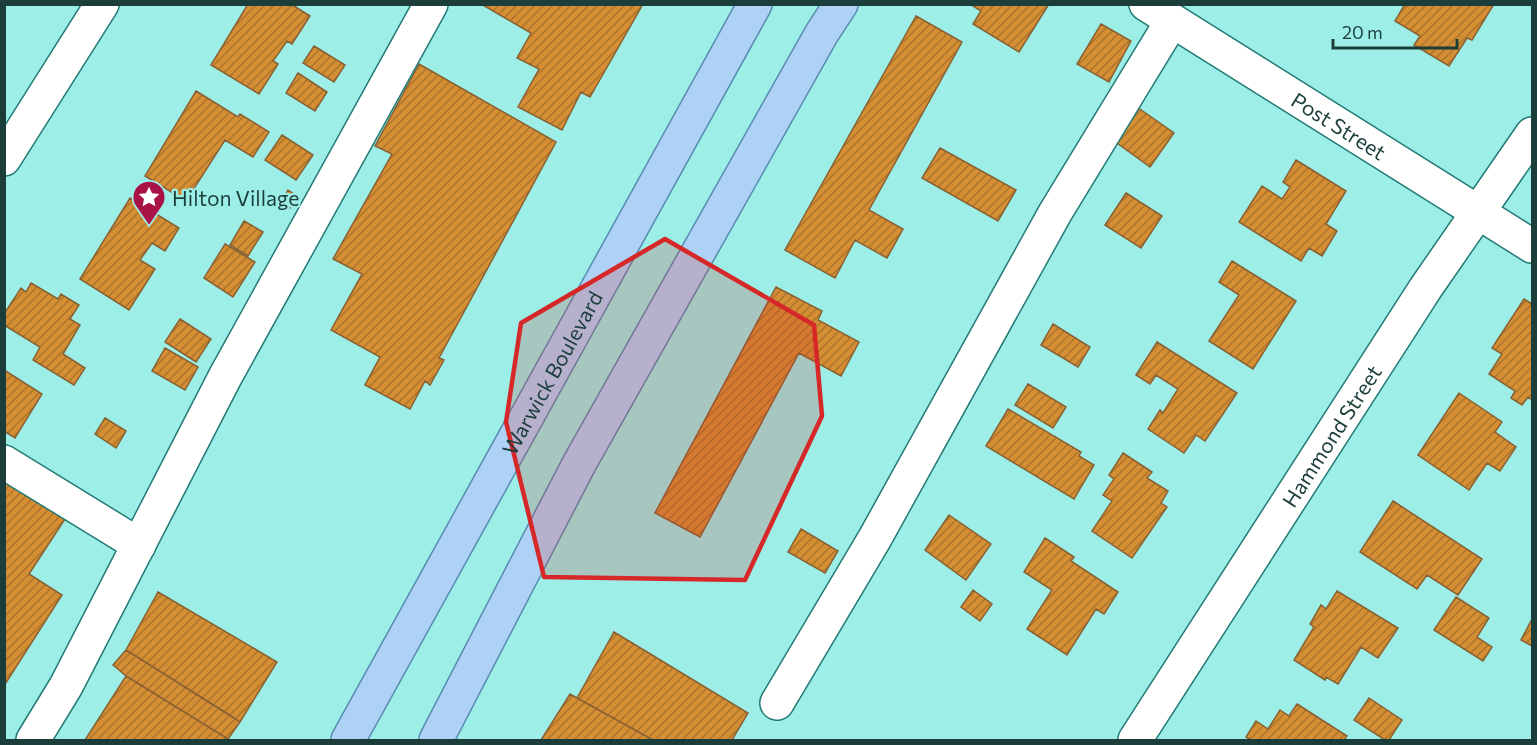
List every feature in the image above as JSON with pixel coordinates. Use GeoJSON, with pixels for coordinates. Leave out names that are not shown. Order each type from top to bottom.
{"type":"FeatureCollection","features":[{"type":"Feature","properties":{"kind":"main road","name":"Warwick Boulevard"},"geometry":{"type":"LineString","coordinates":[[348,741],[755,4]]}},
{"type":"Feature","properties":{"kind":"main road"},"geometry":{"type":"LineString","coordinates":[[435,741],[579,465],[822,33],[841,4]]}},
{"type":"Feature","properties":{"kind":"street"},"geometry":{"type":"LineString","coordinates":[[4,159],[102,4]]}},
{"type":"Feature","properties":{"kind":"street"},"geometry":{"type":"LineString","coordinates":[[33,741],[66,686],[225,377],[431,4]]}},
{"type":"Feature","properties":{"kind":"street"},"geometry":{"type":"LineString","coordinates":[[777,703],[875,538],[1055,213],[1159,13]]}},
{"type":"Feature","properties":{"kind":"street","name":"Post Street"},"geometry":{"type":"LineString","coordinates":[[1159,13],[1533,246]]}},
{"type":"Feature","properties":{"kind":"street","name":"Hammond Street"},"geometry":{"type":"LineString","coordinates":[[1135,741],[1425,289],[1533,134]]}},
{"type":"Feature","properties":{"kind":"street"},"geometry":{"type":"LineString","coordinates":[[4,462],[139,545]]}},
{"type":"Feature","properties":{"kind":"highlighted area"},"geometry":{"type":"Polygon","coordinates":[[[665,239],[814,325],[822,416],[745,580],[544,577],[506,422],[521,323],[665,239]]]}},
{"type":"Feature","properties":{"kind":"building"},"geometry":{"type":"Polygon","coordinates":[[[248,4],[291,4],[310,16],[292,44],[287,41],[273,61],[278,64],[259,94],[211,65],[248,4]]]}},
{"type":"Feature","properties":{"kind":"building"},"geometry":{"type":"Polygon","coordinates":[[[481,4],[643,4],[590,97],[581,92],[562,130],[518,107],[539,69],[517,58],[531,33],[481,4]]]}},
{"type":"Feature","properties":{"kind":"building"},"geometry":{"type":"Polygon","coordinates":[[[970,4],[1049,4],[1019,52],[973,24],[981,11],[970,4]]]}},
{"type":"Feature","properties":{"kind":"building"},"geometry":{"type":"Polygon","coordinates":[[[1405,4],[1494,4],[1472,40],[1467,38],[1449,66],[1414,45],[1420,36],[1395,21],[1405,4]]]}},
{"type":"Feature","properties":{"kind":"building"},"geometry":{"type":"Polygon","coordinates":[[[916,16],[962,42],[869,210],[903,229],[887,258],[855,240],[835,278],[785,250],[916,16]]]}},
{"type":"Feature","properties":{"kind":"building"},"geometry":{"type":"Polygon","coordinates":[[[1101,24],[1131,41],[1109,82],[1077,64],[1101,24]]]}},
{"type":"Feature","properties":{"kind":"building"},"geometry":{"type":"Polygon","coordinates":[[[314,46],[345,65],[334,82],[303,63],[314,46]]]}},
{"type":"Feature","properties":{"kind":"building"},"geometry":{"type":"Polygon","coordinates":[[[419,64],[556,142],[439,358],[444,360],[430,385],[425,381],[410,409],[365,385],[380,357],[331,330],[362,274],[333,259],[392,154],[375,146],[419,64]]]}},
{"type":"Feature","properties":{"kind":"building"},"geometry":{"type":"Polygon","coordinates":[[[298,73],[327,92],[315,111],[286,93],[298,73]]]}},
{"type":"Feature","properties":{"kind":"building"},"geometry":{"type":"Polygon","coordinates":[[[196,91],[238,117],[240,114],[269,132],[253,157],[225,140],[186,201],[145,176],[196,91]]]}},
{"type":"Feature","properties":{"kind":"building"},"geometry":{"type":"Polygon","coordinates":[[[1137,107],[1174,133],[1150,167],[1113,140],[1137,107]]]}},
{"type":"Feature","properties":{"kind":"building"},"geometry":{"type":"Polygon","coordinates":[[[282,135],[313,155],[296,180],[265,160],[282,135]]]}},
{"type":"Feature","properties":{"kind":"building"},"geometry":{"type":"Polygon","coordinates":[[[940,148],[1016,190],[998,221],[922,178],[940,148]]]}},
{"type":"Feature","properties":{"kind":"building"},"geometry":{"type":"Polygon","coordinates":[[[1296,160],[1346,191],[1326,224],[1337,231],[1322,256],[1309,248],[1301,261],[1239,222],[1262,186],[1282,199],[1290,187],[1283,182],[1296,160]]]}},
{"type":"Feature","properties":{"kind":"building"},"geometry":{"type":"Polygon","coordinates":[[[288,190],[297,196],[290,208],[281,202],[288,190]]]}},
{"type":"Feature","properties":{"kind":"building"},"geometry":{"type":"Polygon","coordinates":[[[1126,193],[1162,216],[1141,248],[1105,225],[1126,193]]]}},
{"type":"Feature","properties":{"kind":"building"},"geometry":{"type":"Polygon","coordinates":[[[130,198],[179,228],[165,251],[152,243],[140,260],[155,269],[129,310],[80,279],[130,198]]]}},
{"type":"Feature","properties":{"kind":"building"},"geometry":{"type":"Polygon","coordinates":[[[244,221],[263,232],[248,256],[230,245],[244,221]]]}},
{"type":"Feature","properties":{"kind":"building"},"geometry":{"type":"Polygon","coordinates":[[[225,244],[255,262],[233,297],[204,278],[225,244]]]}},
{"type":"Feature","properties":{"kind":"building"},"geometry":{"type":"Polygon","coordinates":[[[1232,261],[1296,301],[1253,369],[1209,341],[1239,295],[1219,282],[1232,261]]]}},
{"type":"Feature","properties":{"kind":"building"},"geometry":{"type":"Polygon","coordinates":[[[31,283],[58,299],[61,294],[79,305],[70,319],[80,325],[63,354],[85,368],[74,385],[33,360],[40,347],[4,325],[4,314],[21,288],[26,292],[31,283]]]}},
{"type":"Feature","properties":{"kind":"building"},"geometry":{"type":"Polygon","coordinates":[[[776,287],[822,311],[818,320],[859,342],[841,376],[799,353],[700,537],[655,513],[776,287]]]}},
{"type":"Feature","properties":{"kind":"building"},"geometry":{"type":"Polygon","coordinates":[[[1524,299],[1532,304],[1532,400],[1528,397],[1522,405],[1511,398],[1515,391],[1489,374],[1502,354],[1492,348],[1524,299]]]}},
{"type":"Feature","properties":{"kind":"building"},"geometry":{"type":"Polygon","coordinates":[[[180,319],[211,339],[196,362],[165,342],[180,319]]]}},
{"type":"Feature","properties":{"kind":"building"},"geometry":{"type":"Polygon","coordinates":[[[1053,324],[1090,347],[1078,367],[1041,345],[1053,324]]]}},
{"type":"Feature","properties":{"kind":"building"},"geometry":{"type":"Polygon","coordinates":[[[1157,342],[1237,393],[1205,441],[1196,435],[1184,453],[1148,429],[1160,410],[1163,413],[1178,389],[1156,375],[1150,384],[1136,375],[1157,342]]]}},
{"type":"Feature","properties":{"kind":"building"},"geometry":{"type":"Polygon","coordinates":[[[165,348],[198,367],[185,390],[152,371],[165,348]]]}},
{"type":"Feature","properties":{"kind":"building"},"geometry":{"type":"Polygon","coordinates":[[[4,370],[42,394],[15,438],[4,431],[4,370]]]}},
{"type":"Feature","properties":{"kind":"building"},"geometry":{"type":"Polygon","coordinates":[[[1028,384],[1066,407],[1053,428],[1015,405],[1028,384]]]}},
{"type":"Feature","properties":{"kind":"building"},"geometry":{"type":"Polygon","coordinates":[[[1459,393],[1502,422],[1495,432],[1516,447],[1500,471],[1487,463],[1469,490],[1418,455],[1459,393]]]}},
{"type":"Feature","properties":{"kind":"building"},"geometry":{"type":"Polygon","coordinates":[[[1008,409],[1081,452],[1079,456],[1094,465],[1074,499],[986,446],[1008,409]]]}},
{"type":"Feature","properties":{"kind":"building"},"geometry":{"type":"Polygon","coordinates":[[[105,418],[126,431],[116,448],[95,434],[105,418]]]}},
{"type":"Feature","properties":{"kind":"building"},"geometry":{"type":"Polygon","coordinates":[[[1123,453],[1152,472],[1147,478],[1168,491],[1161,503],[1167,507],[1132,558],[1092,531],[1112,501],[1103,495],[1114,479],[1109,475],[1123,453]]]}},
{"type":"Feature","properties":{"kind":"building"},"geometry":{"type":"Polygon","coordinates":[[[4,481],[65,519],[29,574],[62,595],[4,686],[4,481]]]}},
{"type":"Feature","properties":{"kind":"building"},"geometry":{"type":"Polygon","coordinates":[[[1393,501],[1482,559],[1458,595],[1427,575],[1417,589],[1360,552],[1393,501]]]}},
{"type":"Feature","properties":{"kind":"building"},"geometry":{"type":"Polygon","coordinates":[[[949,515],[991,544],[966,580],[925,550],[949,515]]]}},
{"type":"Feature","properties":{"kind":"building"},"geometry":{"type":"Polygon","coordinates":[[[801,529],[838,551],[825,573],[788,552],[801,529]]]}},
{"type":"Feature","properties":{"kind":"building"},"geometry":{"type":"Polygon","coordinates":[[[1045,538],[1074,557],[1071,561],[1118,592],[1104,614],[1096,609],[1067,655],[1027,629],[1052,590],[1024,572],[1045,538]]]}},
{"type":"Feature","properties":{"kind":"building"},"geometry":{"type":"Polygon","coordinates":[[[973,590],[992,604],[980,621],[961,607],[973,590]]]}},
{"type":"Feature","properties":{"kind":"building"},"geometry":{"type":"Polygon","coordinates":[[[1337,591],[1398,628],[1378,658],[1361,647],[1338,684],[1326,677],[1325,680],[1294,660],[1314,627],[1310,624],[1321,605],[1326,609],[1337,591]]]}},
{"type":"Feature","properties":{"kind":"building"},"geometry":{"type":"Polygon","coordinates":[[[158,592],[277,662],[240,722],[126,650],[158,592]]]}},
{"type":"Feature","properties":{"kind":"building"},"geometry":{"type":"Polygon","coordinates":[[[1456,597],[1489,618],[1477,637],[1492,647],[1483,661],[1434,630],[1456,597]]]}},
{"type":"Feature","properties":{"kind":"building"},"geometry":{"type":"Polygon","coordinates":[[[1532,619],[1532,646],[1521,640],[1532,619]]]}},
{"type":"Feature","properties":{"kind":"building"},"geometry":{"type":"Polygon","coordinates":[[[614,632],[748,713],[732,740],[653,740],[577,698],[614,632]]]}},
{"type":"Feature","properties":{"kind":"building"},"geometry":{"type":"Polygon","coordinates":[[[126,650],[240,722],[228,739],[126,676],[113,665],[126,650]]]}},
{"type":"Feature","properties":{"kind":"building"},"geometry":{"type":"Polygon","coordinates":[[[126,676],[228,739],[85,740],[126,676]]]}},
{"type":"Feature","properties":{"kind":"building"},"geometry":{"type":"Polygon","coordinates":[[[570,694],[577,698],[653,740],[541,740],[570,694]]]}},
{"type":"Feature","properties":{"kind":"building"},"geometry":{"type":"Polygon","coordinates":[[[1369,698],[1402,720],[1389,740],[1385,740],[1354,720],[1369,698]]]}},
{"type":"Feature","properties":{"kind":"building"},"geometry":{"type":"Polygon","coordinates":[[[1297,704],[1347,736],[1344,740],[1251,740],[1246,737],[1256,721],[1268,729],[1280,710],[1289,716],[1297,704]]]}},
{"type":"Feature","properties":{"kind":"place","name":"Hilton Village"},"geometry":{"type":"Point","coordinates":[149,226]}}]}
